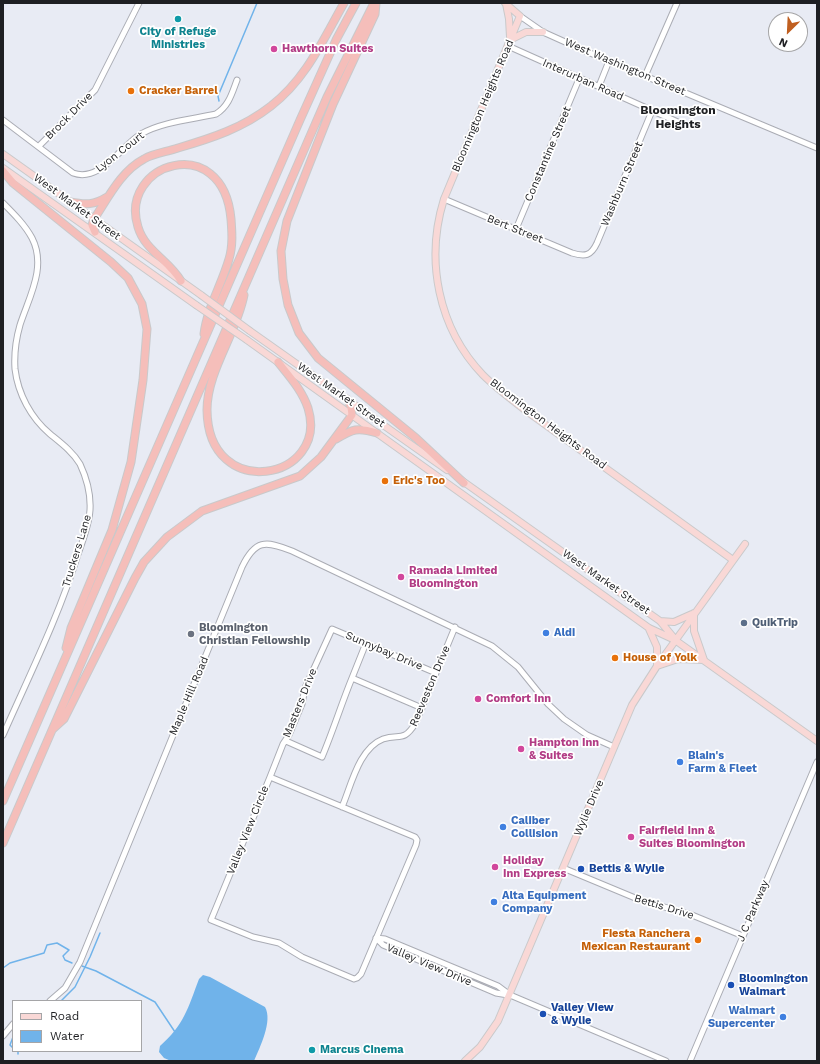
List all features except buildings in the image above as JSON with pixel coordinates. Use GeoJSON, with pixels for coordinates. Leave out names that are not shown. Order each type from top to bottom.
{"type":"FeatureCollection","features":[{"type":"Feature","properties":{"kind":"highway"},"geometry":{"type":"LineString","coordinates":[[95,232],[92,225],[94,219],[110,194],[129,171],[144,159],[227,133],[271,106],[298,81],[344,3]]}},
{"type":"Feature","properties":{"kind":"highway"},"geometry":{"type":"LineString","coordinates":[[3,801],[331,50],[356,3]]}},
{"type":"Feature","properties":{"kind":"highway"},"geometry":{"type":"LineString","coordinates":[[3,843],[50,732],[328,97],[375,3]]}},
{"type":"Feature","properties":{"kind":"highway"},"geometry":{"type":"LineString","coordinates":[[375,3],[374,14],[333,104],[289,215],[281,251],[283,279],[288,305],[299,332],[318,358],[416,438],[464,483]]}},
{"type":"Feature","properties":{"kind":"highway"},"geometry":{"type":"LineString","coordinates":[[180,281],[174,270],[151,249],[144,239],[138,225],[136,214],[138,199],[143,187],[151,177],[162,168],[176,164],[197,166],[207,171],[215,178],[226,195],[231,217],[232,245],[229,258],[205,321],[204,341]]}},
{"type":"Feature","properties":{"kind":"highway"},"geometry":{"type":"LineString","coordinates":[[3,171],[13,183],[111,262],[128,278],[142,304],[147,329],[143,380],[131,462],[112,530],[71,628],[61,669]]}},
{"type":"Feature","properties":{"kind":"highway"},"geometry":{"type":"LineString","coordinates":[[70,202],[90,205],[97,203],[110,194]]}},
{"type":"Feature","properties":{"kind":"highway"},"geometry":{"type":"LineString","coordinates":[[246,283],[241,312],[212,381],[207,408],[209,429],[215,446],[223,456],[238,467],[256,472],[275,470],[297,457],[307,440],[310,419],[308,407],[299,390],[278,362]]}},
{"type":"Feature","properties":{"kind":"highway"},"geometry":{"type":"LineString","coordinates":[[50,732],[64,719],[144,562],[167,537],[202,511],[221,503],[284,483],[300,476],[317,462],[352,415],[348,399]]}},
{"type":"Feature","properties":{"kind":"highway"},"geometry":{"type":"LineString","coordinates":[[334,440],[351,430],[358,428],[377,433]]}},
{"type":"Feature","properties":{"kind":"main road","name":"West Washington Street"},"geometry":{"type":"LineString","coordinates":[[505,3],[520,16]]}},
{"type":"Feature","properties":{"kind":"main road"},"geometry":{"type":"LineString","coordinates":[[505,3],[509,19],[509,43]]}},
{"type":"Feature","properties":{"kind":"main road","name":"Bloomington Heights Road"},"geometry":{"type":"LineString","coordinates":[[520,16],[444,199],[436,239],[438,286],[445,312],[458,340],[477,368],[496,387],[525,410],[733,560]]}},
{"type":"Feature","properties":{"kind":"main road"},"geometry":{"type":"LineString","coordinates":[[509,43],[526,32],[543,32]]}},
{"type":"Feature","properties":{"kind":"main road","name":"West Market Street"},"geometry":{"type":"LineString","coordinates":[[3,154],[660,621],[675,640]]}},
{"type":"Feature","properties":{"kind":"main road","name":"West Market Street"},"geometry":{"type":"LineString","coordinates":[[3,168],[278,362],[649,628],[675,640],[817,741]]}},
{"type":"Feature","properties":{"kind":"main road","name":"Wylie Drive"},"geometry":{"type":"LineString","coordinates":[[465,1061],[480,1047],[492,1031],[510,995],[632,705],[675,640],[745,544]]}},
{"type":"Feature","properties":{"kind":"main road"},"geometry":{"type":"LineString","coordinates":[[649,628],[656,647],[657,666],[678,659],[704,660],[694,631],[694,613],[674,622],[660,621]]}},
{"type":"Feature","properties":{"kind":"street","name":"Brock Drive"},"geometry":{"type":"LineString","coordinates":[[3,120],[39,146],[95,90],[139,3]]}},
{"type":"Feature","properties":{"kind":"street"},"geometry":{"type":"LineString","coordinates":[[645,76],[677,3]]}},
{"type":"Feature","properties":{"kind":"street","name":"West Washington Street"},"geometry":{"type":"LineString","coordinates":[[520,16],[543,32],[817,148]]}},
{"type":"Feature","properties":{"kind":"street","name":"Interurban Road"},"geometry":{"type":"LineString","coordinates":[[509,43],[579,78],[680,123]]}},
{"type":"Feature","properties":{"kind":"street"},"geometry":{"type":"LineString","coordinates":[[599,86],[609,61]]}},
{"type":"Feature","properties":{"kind":"street","name":"Constantine Street"},"geometry":{"type":"LineString","coordinates":[[516,229],[579,78]]}},
{"type":"Feature","properties":{"kind":"street","name":"Lyon Court"},"geometry":{"type":"LineString","coordinates":[[39,146],[73,173],[84,176],[92,174],[141,134],[162,126],[216,114],[227,106],[237,80]]}},
{"type":"Feature","properties":{"kind":"street","name":"Washburn Street"},"geometry":{"type":"LineString","coordinates":[[588,255],[597,243],[652,111]]}},
{"type":"Feature","properties":{"kind":"street","name":"Bert Street"},"geometry":{"type":"LineString","coordinates":[[444,199],[572,253],[582,256],[588,255]]}},
{"type":"Feature","properties":{"kind":"street","name":"Truckers Lane"},"geometry":{"type":"LineString","coordinates":[[3,203],[20,221],[32,238],[38,258],[36,281],[20,324],[15,347],[15,370],[20,391],[28,408],[40,424],[78,462],[89,486],[90,502],[88,521],[71,575],[3,735]]}},
{"type":"Feature","properties":{"kind":"street","name":"Maple Hill Road"},"geometry":{"type":"LineString","coordinates":[[51,1000],[65,988],[80,962],[242,567],[253,549],[264,544],[279,545],[455,627],[492,646],[518,667],[556,713],[587,735],[614,748]]}},
{"type":"Feature","properties":{"kind":"street","name":"Reeveston Drive"},"geometry":{"type":"LineString","coordinates":[[342,807],[363,758],[373,746],[384,739],[402,737],[410,732],[422,708],[455,627]]}},
{"type":"Feature","properties":{"kind":"street","name":"Sunnybay Drive"},"geometry":{"type":"LineString","coordinates":[[332,630],[436,673]]}},
{"type":"Feature","properties":{"kind":"street","name":"Masters Drive"},"geometry":{"type":"LineString","coordinates":[[270,777],[302,704],[305,688],[332,630]]}},
{"type":"Feature","properties":{"kind":"street"},"geometry":{"type":"LineString","coordinates":[[286,741],[322,757],[338,720],[341,706],[366,643]]}},
{"type":"Feature","properties":{"kind":"street"},"geometry":{"type":"LineString","coordinates":[[352,678],[422,708]]}},
{"type":"Feature","properties":{"kind":"street","name":"J C Parkway"},"geometry":{"type":"LineString","coordinates":[[690,1061],[817,762]]}},
{"type":"Feature","properties":{"kind":"street","name":"Valley View Circle"},"geometry":{"type":"LineString","coordinates":[[270,777],[415,837],[418,842],[361,974],[357,978],[354,979],[302,957],[279,942],[253,938],[211,920],[270,777]]}},
{"type":"Feature","properties":{"kind":"street","name":"Bettis Drive"},"geometry":{"type":"LineString","coordinates":[[564,868],[640,900],[692,915],[743,936]]}},
{"type":"Feature","properties":{"kind":"street","name":"Valley View Drive"},"geometry":{"type":"LineString","coordinates":[[376,938],[385,939],[498,986],[510,995],[666,1061]]}},
{"type":"Feature","properties":{"kind":"street"},"geometry":{"type":"LineString","coordinates":[[3,1036],[12,1025]]}},
{"type":"Feature","properties":{"kind":"water"},"geometry":{"type":"Polygon","coordinates":[[[203,975],[210,977],[265,1007],[268,1019],[267,1027],[254,1061],[171,1061],[164,1058],[159,1052],[160,1046],[175,1031],[184,1016],[199,979],[203,975]]]}},
{"type":"Feature","properties":{"kind":"waterway"},"geometry":{"type":"LineString","coordinates":[[219,101],[218,96],[257,3]]}},
{"type":"Feature","properties":{"kind":"waterway"},"geometry":{"type":"LineString","coordinates":[[62,1000],[75,987],[100,933]]}},
{"type":"Feature","properties":{"kind":"waterway"},"geometry":{"type":"LineString","coordinates":[[3,968],[10,963],[44,953],[47,945],[57,943],[69,950],[63,956],[65,960],[72,963]]}},
{"type":"Feature","properties":{"kind":"waterway"},"geometry":{"type":"LineString","coordinates":[[82,966],[96,971],[155,1002],[175,1032]]}},
{"type":"Feature","properties":{"kind":"waterway"},"geometry":{"type":"LineString","coordinates":[[12,1040],[10,1045],[12,1047]]}},
{"type":"Feature","properties":{"kind":"place","name":"City of Refuge Ministries"},"geometry":{"type":"Point","coordinates":[178,19]}},
{"type":"Feature","properties":{"kind":"place","name":"Hawthorn Suites"},"geometry":{"type":"Point","coordinates":[274,49]}},
{"type":"Feature","properties":{"kind":"place","name":"Cracker Barrel"},"geometry":{"type":"Point","coordinates":[131,91]}},
{"type":"Feature","properties":{"kind":"place","name":"Eric's Too"},"geometry":{"type":"Point","coordinates":[385,481]}},
{"type":"Feature","properties":{"kind":"place","name":"Ramada Limited Bloomington"},"geometry":{"type":"Point","coordinates":[401,577]}},
{"type":"Feature","properties":{"kind":"place","name":"QuikTrip"},"geometry":{"type":"Point","coordinates":[744,623]}},
{"type":"Feature","properties":{"kind":"place","name":"Aldi"},"geometry":{"type":"Point","coordinates":[546,633]}},
{"type":"Feature","properties":{"kind":"place","name":"Bloomington Christian Fellowship"},"geometry":{"type":"Point","coordinates":[191,634]}},
{"type":"Feature","properties":{"kind":"place","name":"House of Yolk"},"geometry":{"type":"Point","coordinates":[615,658]}},
{"type":"Feature","properties":{"kind":"place","name":"Comfort Inn"},"geometry":{"type":"Point","coordinates":[478,699]}},
{"type":"Feature","properties":{"kind":"place","name":"Hampton Inn & Suites"},"geometry":{"type":"Point","coordinates":[521,749]}},
{"type":"Feature","properties":{"kind":"place","name":"Blain's Farm & Fleet"},"geometry":{"type":"Point","coordinates":[680,762]}},
{"type":"Feature","properties":{"kind":"place","name":"Caliber Collision"},"geometry":{"type":"Point","coordinates":[503,827]}},
{"type":"Feature","properties":{"kind":"place","name":"Fairfield Inn & Suites Bloomington"},"geometry":{"type":"Point","coordinates":[631,837]}},
{"type":"Feature","properties":{"kind":"place","name":"Holiday Inn Express"},"geometry":{"type":"Point","coordinates":[495,867]}},
{"type":"Feature","properties":{"kind":"place","name":"Bettis & Wylie"},"geometry":{"type":"Point","coordinates":[581,869]}},
{"type":"Feature","properties":{"kind":"place","name":"Alta Equipment Company"},"geometry":{"type":"Point","coordinates":[494,902]}},
{"type":"Feature","properties":{"kind":"place","name":"Fiesta Ranchera Mexican Restaurant"},"geometry":{"type":"Point","coordinates":[698,940]}},
{"type":"Feature","properties":{"kind":"place","name":"Bloomington Walmart"},"geometry":{"type":"Point","coordinates":[731,985]}},
{"type":"Feature","properties":{"kind":"place","name":"Valley View & Wylie"},"geometry":{"type":"Point","coordinates":[543,1014]}},
{"type":"Feature","properties":{"kind":"place","name":"Walmart Supercenter"},"geometry":{"type":"Point","coordinates":[783,1017]}},
{"type":"Feature","properties":{"kind":"place","name":"Marcus Cinema"},"geometry":{"type":"Point","coordinates":[312,1050]}},
{"type":"Feature","properties":{"kind":"district","name":"Bloomington Heights"},"geometry":{"type":"Point","coordinates":[678,117]}}]}
